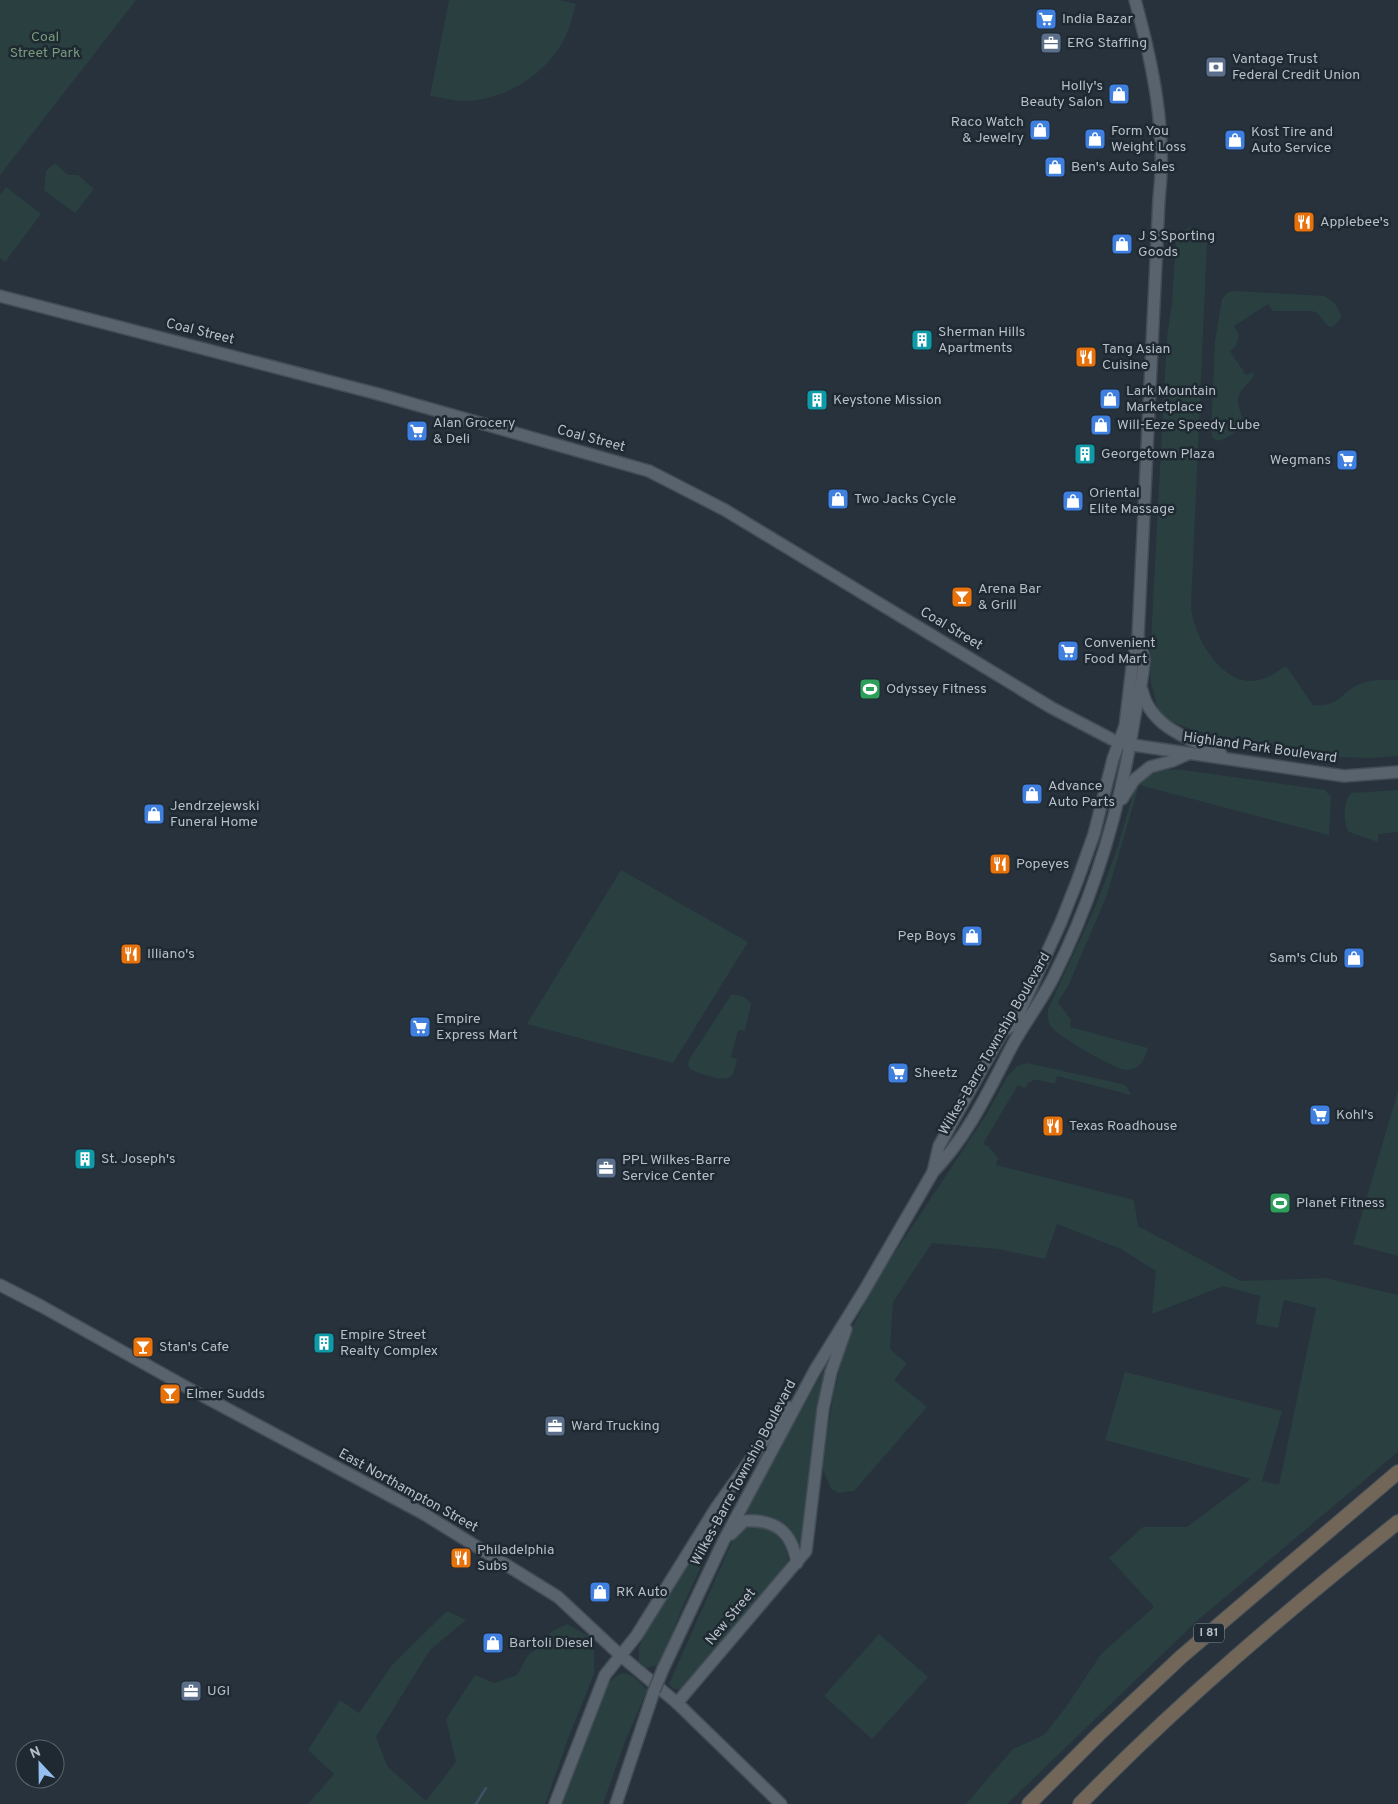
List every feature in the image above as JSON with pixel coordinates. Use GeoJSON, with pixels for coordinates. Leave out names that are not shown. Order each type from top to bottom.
{"type":"FeatureCollection","features":[{"type":"Feature","properties":{"kind":"highway","name":"I 81"},"geometry":{"type":"LineString","coordinates":[[1029,1804],[1099,1734],[1181,1657],[1398,1472]]}},
{"type":"Feature","properties":{"kind":"highway","name":"I 81"},"geometry":{"type":"LineString","coordinates":[[1080,1804],[1130,1754],[1254,1642],[1398,1522]]}},
{"type":"Feature","properties":{"kind":"main road","name":"Wilkes-Barre Township Boulevard"},"geometry":{"type":"LineString","coordinates":[[933,1172],[939,1146],[1003,1031],[1014,1025],[1044,960],[1094,834],[1124,726],[1133,659],[1138,637],[1158,209],[1162,171],[1160,120],[1135,0]]}},
{"type":"Feature","properties":{"kind":"main road","name":"Coal Street"},"geometry":{"type":"LineString","coordinates":[[0,296],[378,394],[649,471],[725,510],[1052,708],[1119,743]]}},
{"type":"Feature","properties":{"kind":"main road","name":"Wilkes-Barre Township Boulevard"},"geometry":{"type":"LineString","coordinates":[[616,1804],[654,1691],[723,1542],[815,1370],[864,1291],[933,1172],[947,1158],[972,1121],[1017,1037],[1053,978],[1091,891],[1115,812],[1131,744],[1144,660],[1138,637]]}},
{"type":"Feature","properties":{"kind":"main road"},"geometry":{"type":"LineString","coordinates":[[1140,682],[1145,703],[1157,720],[1184,737],[1233,760]]}},
{"type":"Feature","properties":{"kind":"main road","name":"Highland Park Boulevard"},"geometry":{"type":"LineString","coordinates":[[1119,743],[1344,776],[1398,772]]}},
{"type":"Feature","properties":{"kind":"main road"},"geometry":{"type":"LineString","coordinates":[[1115,812],[1134,780],[1150,766],[1172,761],[1190,753]]}},
{"type":"Feature","properties":{"kind":"main road","name":"East Northampton Street"},"geometry":{"type":"LineString","coordinates":[[0,1285],[424,1514],[558,1597],[620,1655],[678,1703],[781,1804]]}},
{"type":"Feature","properties":{"kind":"main road","name":"New Street"},"geometry":{"type":"LineString","coordinates":[[678,1703],[806,1551],[822,1418],[831,1372],[842,1339],[864,1291]]}},
{"type":"Feature","properties":{"kind":"main road"},"geometry":{"type":"LineString","coordinates":[[555,1804],[605,1675],[637,1635],[716,1508],[815,1370]]}},
{"type":"Feature","properties":{"kind":"main road"},"geometry":{"type":"LineString","coordinates":[[723,1542],[744,1521],[756,1520],[770,1524],[782,1531],[793,1544],[797,1563]]}},
{"type":"Feature","properties":{"kind":"green space","name":"Coal Street Park"},"geometry":{"type":"Polygon","coordinates":[[[0,0],[136,0],[0,175],[0,0]]]}},
{"type":"Feature","properties":{"kind":"green space"},"geometry":{"type":"Polygon","coordinates":[[[449,0],[560,0],[576,4],[563,42],[541,69],[518,86],[506,92],[478,100],[464,101],[430,96],[449,0]]]}},
{"type":"Feature","properties":{"kind":"green space"},"geometry":{"type":"Polygon","coordinates":[[[55,163],[68,175],[78,175],[94,189],[75,213],[44,190],[46,171],[55,163]]]}},
{"type":"Feature","properties":{"kind":"green space"},"geometry":{"type":"Polygon","coordinates":[[[6,187],[41,214],[5,262],[0,258],[0,195],[6,187]]]}},
{"type":"Feature","properties":{"kind":"green space"},"geometry":{"type":"Polygon","coordinates":[[[1190,227],[1202,234],[1207,242],[1191,606],[1197,631],[1212,658],[1233,676],[1246,681],[1259,680],[1270,676],[1286,666],[1313,705],[1329,704],[1362,683],[1376,680],[1398,680],[1398,756],[1370,758],[1329,757],[1282,749],[1193,730],[1165,719],[1158,710],[1151,682],[1150,659],[1167,337],[1172,304],[1176,240],[1179,233],[1190,227]]]}},
{"type":"Feature","properties":{"kind":"green space"},"geometry":{"type":"Polygon","coordinates":[[[1233,291],[1324,296],[1336,305],[1341,318],[1333,327],[1328,326],[1317,313],[1312,311],[1273,311],[1268,304],[1234,326],[1239,334],[1236,346],[1230,351],[1246,375],[1253,372],[1254,375],[1241,391],[1238,398],[1242,422],[1238,430],[1218,441],[1213,438],[1211,433],[1215,341],[1222,299],[1227,293],[1233,291]]]}},
{"type":"Feature","properties":{"kind":"green space"},"geometry":{"type":"Polygon","coordinates":[[[1160,769],[1184,770],[1325,790],[1331,797],[1329,835],[1139,785],[1107,895],[1068,986],[1058,1002],[1071,1020],[1070,1027],[1148,1048],[1144,1059],[1137,1067],[1126,1070],[1099,1059],[1057,1032],[1049,1023],[1048,1009],[1096,905],[1116,852],[1134,791],[1145,777],[1160,769]]]}},
{"type":"Feature","properties":{"kind":"green space"},"geometry":{"type":"Polygon","coordinates":[[[1398,790],[1398,832],[1378,834],[1378,842],[1349,832],[1345,812],[1346,802],[1351,793],[1398,790]]]}},
{"type":"Feature","properties":{"kind":"green space"},"geometry":{"type":"Polygon","coordinates":[[[621,870],[748,942],[673,1063],[527,1024],[621,870]]]}},
{"type":"Feature","properties":{"kind":"green space"},"geometry":{"type":"Polygon","coordinates":[[[731,995],[742,996],[751,1004],[745,1031],[738,1030],[731,1057],[737,1059],[732,1075],[718,1078],[691,1070],[688,1065],[689,1060],[731,995]]]}},
{"type":"Feature","properties":{"kind":"green space"},"geometry":{"type":"Polygon","coordinates":[[[1027,1063],[1122,1084],[1126,1086],[1131,1095],[1057,1076],[1055,1084],[1034,1080],[1025,1088],[1018,1085],[983,1144],[988,1146],[998,1158],[996,1165],[1134,1200],[1138,1226],[1241,1281],[1325,1278],[1398,1295],[1398,1452],[1199,1619],[1007,1804],[966,1804],[1013,1749],[1044,1735],[1066,1707],[1101,1654],[1154,1607],[1109,1558],[1143,1527],[1187,1527],[1251,1479],[1105,1440],[1125,1372],[1282,1411],[1262,1481],[1279,1485],[1316,1308],[1284,1300],[1278,1328],[1256,1324],[1260,1296],[1223,1286],[1152,1314],[1156,1271],[1121,1249],[1057,1224],[1045,1259],[998,1249],[932,1243],[893,1302],[890,1349],[907,1364],[894,1380],[927,1407],[854,1491],[839,1493],[833,1490],[822,1467],[834,1391],[851,1331],[884,1269],[986,1115],[1007,1077],[1017,1066],[1027,1063]]]}},
{"type":"Feature","properties":{"kind":"green space"},"geometry":{"type":"Polygon","coordinates":[[[1398,1091],[1398,1256],[1353,1244],[1398,1091]]]}},
{"type":"Feature","properties":{"kind":"green space"},"geometry":{"type":"Polygon","coordinates":[[[834,1351],[821,1395],[813,1434],[802,1542],[800,1545],[796,1544],[775,1522],[763,1516],[745,1513],[834,1351]]]}},
{"type":"Feature","properties":{"kind":"green space"},"geometry":{"type":"Polygon","coordinates":[[[730,1503],[683,1606],[659,1665],[646,1668],[639,1662],[639,1647],[648,1628],[680,1574],[730,1503]]]}},
{"type":"Feature","properties":{"kind":"green space"},"geometry":{"type":"Polygon","coordinates":[[[749,1526],[766,1529],[779,1537],[787,1550],[787,1567],[684,1687],[674,1689],[669,1684],[732,1542],[736,1535],[749,1526]]]}},
{"type":"Feature","properties":{"kind":"green space"},"geometry":{"type":"Polygon","coordinates":[[[447,1611],[466,1620],[430,1650],[376,1737],[387,1766],[426,1801],[456,1762],[446,1719],[475,1675],[494,1683],[517,1675],[528,1655],[545,1642],[551,1632],[567,1624],[589,1636],[594,1650],[594,1674],[545,1804],[308,1804],[334,1774],[308,1750],[340,1700],[359,1713],[392,1665],[447,1611]]]}},
{"type":"Feature","properties":{"kind":"green space"},"geometry":{"type":"Polygon","coordinates":[[[879,1634],[928,1677],[872,1739],[824,1696],[879,1634]]]}},
{"type":"Feature","properties":{"kind":"green space"},"geometry":{"type":"Polygon","coordinates":[[[623,1673],[634,1677],[647,1690],[624,1744],[603,1804],[562,1804],[604,1691],[612,1680],[623,1673]]]}},
{"type":"Feature","properties":{"kind":"waterway"},"geometry":{"type":"LineString","coordinates":[[476,1804],[486,1788]]}},
{"type":"Feature","properties":{"kind":"place","name":"India Bazar"},"geometry":{"type":"Point","coordinates":[1046,19]}},
{"type":"Feature","properties":{"kind":"place","name":"ERG Staffing"},"geometry":{"type":"Point","coordinates":[1051,43]}},
{"type":"Feature","properties":{"kind":"place","name":"Vantage Trust Federal Credit Union"},"geometry":{"type":"Point","coordinates":[1216,67]}},
{"type":"Feature","properties":{"kind":"place","name":"Holly's Beauty Salon"},"geometry":{"type":"Point","coordinates":[1119,94]}},
{"type":"Feature","properties":{"kind":"place","name":"Raco Watch & Jewelry"},"geometry":{"type":"Point","coordinates":[1040,130]}},
{"type":"Feature","properties":{"kind":"place","name":"Form You Weight Loss"},"geometry":{"type":"Point","coordinates":[1095,139]}},
{"type":"Feature","properties":{"kind":"place","name":"Kost Tire and Auto Service"},"geometry":{"type":"Point","coordinates":[1235,140]}},
{"type":"Feature","properties":{"kind":"place","name":"Ben's Auto Sales"},"geometry":{"type":"Point","coordinates":[1055,167]}},
{"type":"Feature","properties":{"kind":"place","name":"Applebee's"},"geometry":{"type":"Point","coordinates":[1304,222]}},
{"type":"Feature","properties":{"kind":"place","name":"J S Sporting Goods"},"geometry":{"type":"Point","coordinates":[1122,244]}},
{"type":"Feature","properties":{"kind":"place","name":"Sherman Hills Apartments"},"geometry":{"type":"Point","coordinates":[922,340]}},
{"type":"Feature","properties":{"kind":"place","name":"Tang Asian Cuisine"},"geometry":{"type":"Point","coordinates":[1086,357]}},
{"type":"Feature","properties":{"kind":"place","name":"Lark Mountain Marketplace"},"geometry":{"type":"Point","coordinates":[1110,399]}},
{"type":"Feature","properties":{"kind":"place","name":"Keystone Mission"},"geometry":{"type":"Point","coordinates":[817,400]}},
{"type":"Feature","properties":{"kind":"place","name":"Will-Eeze Speedy Lube"},"geometry":{"type":"Point","coordinates":[1101,425]}},
{"type":"Feature","properties":{"kind":"place","name":"Alan Grocery & Deli"},"geometry":{"type":"Point","coordinates":[417,431]}},
{"type":"Feature","properties":{"kind":"place","name":"Georgetown Plaza"},"geometry":{"type":"Point","coordinates":[1085,454]}},
{"type":"Feature","properties":{"kind":"place","name":"Wegmans"},"geometry":{"type":"Point","coordinates":[1347,460]}},
{"type":"Feature","properties":{"kind":"place","name":"Two Jacks Cycle"},"geometry":{"type":"Point","coordinates":[838,499]}},
{"type":"Feature","properties":{"kind":"place","name":"Oriental Elite Massage"},"geometry":{"type":"Point","coordinates":[1073,501]}},
{"type":"Feature","properties":{"kind":"place","name":"Arena Bar & Grill"},"geometry":{"type":"Point","coordinates":[962,597]}},
{"type":"Feature","properties":{"kind":"place","name":"Convenient Food Mart"},"geometry":{"type":"Point","coordinates":[1068,651]}},
{"type":"Feature","properties":{"kind":"place","name":"Odyssey Fitness"},"geometry":{"type":"Point","coordinates":[870,689]}},
{"type":"Feature","properties":{"kind":"place","name":"Advance Auto Parts"},"geometry":{"type":"Point","coordinates":[1032,794]}},
{"type":"Feature","properties":{"kind":"place","name":"Jendrzejewski Funeral Home"},"geometry":{"type":"Point","coordinates":[154,814]}},
{"type":"Feature","properties":{"kind":"place","name":"Popeyes"},"geometry":{"type":"Point","coordinates":[1000,864]}},
{"type":"Feature","properties":{"kind":"place","name":"Pep Boys"},"geometry":{"type":"Point","coordinates":[972,936]}},
{"type":"Feature","properties":{"kind":"place","name":"Illiano's"},"geometry":{"type":"Point","coordinates":[131,954]}},
{"type":"Feature","properties":{"kind":"place","name":"Sam's Club"},"geometry":{"type":"Point","coordinates":[1354,958]}},
{"type":"Feature","properties":{"kind":"place","name":"Empire Express Mart"},"geometry":{"type":"Point","coordinates":[420,1027]}},
{"type":"Feature","properties":{"kind":"place","name":"Sheetz"},"geometry":{"type":"Point","coordinates":[898,1073]}},
{"type":"Feature","properties":{"kind":"place","name":"Kohl's"},"geometry":{"type":"Point","coordinates":[1320,1115]}},
{"type":"Feature","properties":{"kind":"place","name":"Texas Roadhouse"},"geometry":{"type":"Point","coordinates":[1053,1126]}},
{"type":"Feature","properties":{"kind":"place","name":"St. Joseph's"},"geometry":{"type":"Point","coordinates":[85,1159]}},
{"type":"Feature","properties":{"kind":"place","name":"PPL Wilkes-Barre Service Center"},"geometry":{"type":"Point","coordinates":[606,1168]}},
{"type":"Feature","properties":{"kind":"place","name":"Planet Fitness"},"geometry":{"type":"Point","coordinates":[1280,1203]}},
{"type":"Feature","properties":{"kind":"place","name":"Empire Street Realty Complex"},"geometry":{"type":"Point","coordinates":[324,1343]}},
{"type":"Feature","properties":{"kind":"place","name":"Stan's Cafe"},"geometry":{"type":"Point","coordinates":[143,1347]}},
{"type":"Feature","properties":{"kind":"place","name":"Elmer Sudds"},"geometry":{"type":"Point","coordinates":[170,1394]}},
{"type":"Feature","properties":{"kind":"place","name":"Ward Trucking"},"geometry":{"type":"Point","coordinates":[555,1426]}},
{"type":"Feature","properties":{"kind":"place","name":"Philadelphia Subs"},"geometry":{"type":"Point","coordinates":[461,1558]}},
{"type":"Feature","properties":{"kind":"place","name":"RK Auto"},"geometry":{"type":"Point","coordinates":[600,1592]}},
{"type":"Feature","properties":{"kind":"place","name":"Bartoli Diesel"},"geometry":{"type":"Point","coordinates":[493,1643]}},
{"type":"Feature","properties":{"kind":"place","name":"UGI"},"geometry":{"type":"Point","coordinates":[191,1691]}}]}
